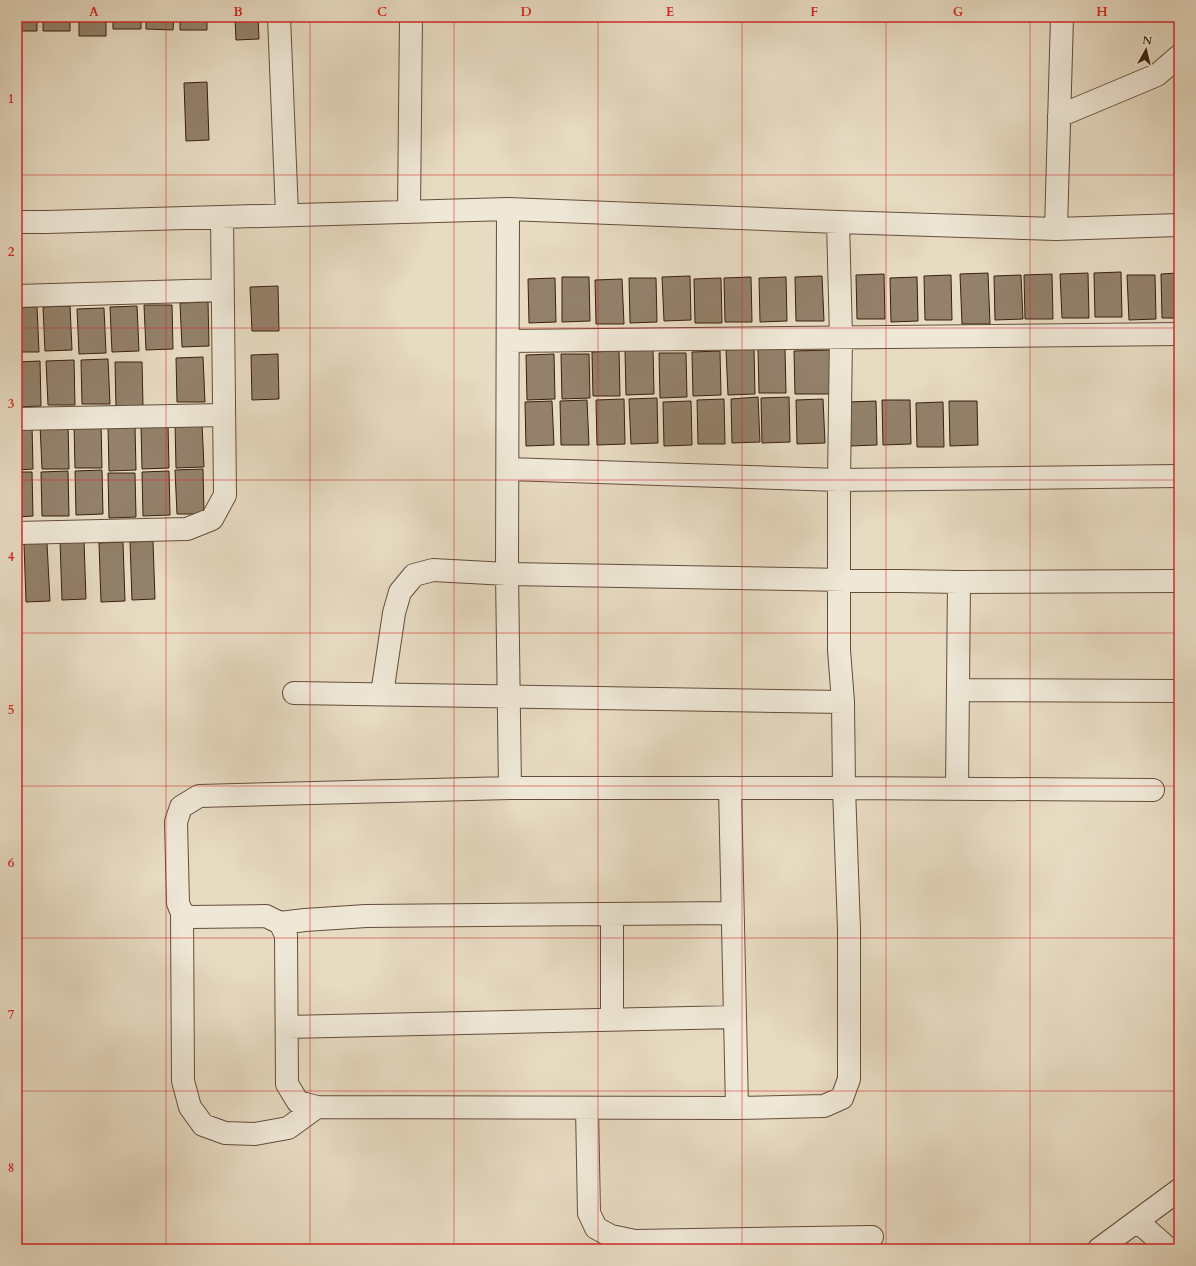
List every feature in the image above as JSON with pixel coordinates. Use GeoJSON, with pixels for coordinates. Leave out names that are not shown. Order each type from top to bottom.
{"type":"FeatureCollection","features":[{"type":"Feature","properties":{"kind":"street"},"geometry":{"type":"LineString","coordinates":[[279,17],[287,214]]}},
{"type":"Feature","properties":{"kind":"street"},"geometry":{"type":"LineString","coordinates":[[409,211],[411,17]]}},
{"type":"Feature","properties":{"kind":"street"},"geometry":{"type":"LineString","coordinates":[[1056,229],[1062,17]]}},
{"type":"Feature","properties":{"kind":"street"},"geometry":{"type":"LineString","coordinates":[[1059,116],[1157,75],[1179,56]]}},
{"type":"Feature","properties":{"kind":"street"},"geometry":{"type":"LineString","coordinates":[[508,209],[507,574],[510,788]]}},
{"type":"Feature","properties":{"kind":"street"},"geometry":{"type":"LineString","coordinates":[[17,222],[508,209],[1056,229],[1179,225]]}},
{"type":"Feature","properties":{"kind":"street"},"geometry":{"type":"LineString","coordinates":[[17,533],[187,529],[212,519],[225,495],[222,217]]}},
{"type":"Feature","properties":{"kind":"street"},"geometry":{"type":"LineString","coordinates":[[280,923],[286,935],[287,1084],[298,1102],[317,1108],[737,1108],[824,1106],[842,1098],[849,1080],[849,929],[844,788],[843,702],[839,650],[841,337],[838,222]]}},
{"type":"Feature","properties":{"kind":"street"},"geometry":{"type":"LineString","coordinates":[[17,296],[223,290]]}},
{"type":"Feature","properties":{"kind":"street"},"geometry":{"type":"LineString","coordinates":[[508,341],[1179,334]]}},
{"type":"Feature","properties":{"kind":"street"},"geometry":{"type":"LineString","coordinates":[[17,419],[224,415]]}},
{"type":"Feature","properties":{"kind":"street"},"geometry":{"type":"LineString","coordinates":[[508,469],[839,480],[1179,476]]}},
{"type":"Feature","properties":{"kind":"street"},"geometry":{"type":"LineString","coordinates":[[382,694],[394,613],[400,592],[414,575],[433,570],[507,574],[959,582],[1179,581]]}},
{"type":"Feature","properties":{"kind":"street"},"geometry":{"type":"LineString","coordinates":[[957,789],[959,582]]}},
{"type":"Feature","properties":{"kind":"street"},"geometry":{"type":"LineString","coordinates":[[958,690],[1179,691]]}},
{"type":"Feature","properties":{"kind":"street"},"geometry":{"type":"LineString","coordinates":[[294,693],[843,702]]}},
{"type":"Feature","properties":{"kind":"street"},"geometry":{"type":"LineString","coordinates":[[317,1108],[288,1128],[255,1134],[225,1133],[203,1125],[190,1107],[183,1081],[182,913],[178,903],[176,822],[181,807],[199,796],[510,788],[1153,790]]}},
{"type":"Feature","properties":{"kind":"street"},"geometry":{"type":"LineString","coordinates":[[730,788],[737,1108]]}},
{"type":"Feature","properties":{"kind":"street"},"geometry":{"type":"LineString","coordinates":[[182,913],[190,916],[266,916],[280,923],[366,916],[732,913]]}},
{"type":"Feature","properties":{"kind":"street"},"geometry":{"type":"LineString","coordinates":[[612,914],[612,1019]]}},
{"type":"Feature","properties":{"kind":"street"},"geometry":{"type":"LineString","coordinates":[[287,1027],[735,1017]]}},
{"type":"Feature","properties":{"kind":"street"},"geometry":{"type":"LineString","coordinates":[[587,1108],[589,1213],[596,1228],[611,1236],[635,1241],[872,1237]]}},
{"type":"Feature","properties":{"kind":"street"},"geometry":{"type":"LineString","coordinates":[[1099,1249],[1179,1190]]}},
{"type":"Feature","properties":{"kind":"street"},"geometry":{"type":"LineString","coordinates":[[1137,1221],[1169,1249]]}},
{"type":"Feature","properties":{"kind":"building"},"geometry":{"type":"Polygon","coordinates":[[[17,17],[37,17],[37,31],[17,31],[17,17]]]}},
{"type":"Feature","properties":{"kind":"building"},"geometry":{"type":"Polygon","coordinates":[[[43,17],[70,17],[70,31],[43,31],[43,17]]]}},
{"type":"Feature","properties":{"kind":"building"},"geometry":{"type":"Polygon","coordinates":[[[79,17],[106,17],[106,36],[79,36],[79,17]]]}},
{"type":"Feature","properties":{"kind":"building"},"geometry":{"type":"Polygon","coordinates":[[[113,17],[141,17],[141,29],[113,29],[113,17]]]}},
{"type":"Feature","properties":{"kind":"building"},"geometry":{"type":"Polygon","coordinates":[[[146,17],[174,17],[173,30],[146,29],[146,17]]]}},
{"type":"Feature","properties":{"kind":"building"},"geometry":{"type":"Polygon","coordinates":[[[180,17],[207,17],[207,30],[180,30],[180,17]]]}},
{"type":"Feature","properties":{"kind":"building"},"geometry":{"type":"Polygon","coordinates":[[[235,17],[258,17],[259,39],[236,40],[235,17]]]}},
{"type":"Feature","properties":{"kind":"building"},"geometry":{"type":"Polygon","coordinates":[[[207,82],[209,140],[186,141],[184,83],[207,82]]]}},
{"type":"Feature","properties":{"kind":"building"},"geometry":{"type":"Polygon","coordinates":[[[1121,272],[1122,317],[1095,317],[1094,273],[1121,272]]]}},
{"type":"Feature","properties":{"kind":"building"},"geometry":{"type":"Polygon","coordinates":[[[988,273],[990,324],[962,324],[960,274],[988,273]]]}},
{"type":"Feature","properties":{"kind":"building"},"geometry":{"type":"Polygon","coordinates":[[[1088,273],[1089,318],[1062,318],[1060,274],[1088,273]]]}},
{"type":"Feature","properties":{"kind":"building"},"geometry":{"type":"Polygon","coordinates":[[[1179,273],[1179,318],[1162,318],[1161,274],[1179,273]]]}},
{"type":"Feature","properties":{"kind":"building"},"geometry":{"type":"Polygon","coordinates":[[[884,274],[885,319],[857,319],[856,275],[884,274]]]}},
{"type":"Feature","properties":{"kind":"building"},"geometry":{"type":"Polygon","coordinates":[[[1052,274],[1053,319],[1025,319],[1024,275],[1052,274]]]}},
{"type":"Feature","properties":{"kind":"building"},"geometry":{"type":"Polygon","coordinates":[[[951,275],[952,320],[925,320],[924,276],[951,275]]]}},
{"type":"Feature","properties":{"kind":"building"},"geometry":{"type":"Polygon","coordinates":[[[1021,275],[1023,319],[995,320],[994,276],[1021,275]]]}},
{"type":"Feature","properties":{"kind":"building"},"geometry":{"type":"Polygon","coordinates":[[[1127,275],[1155,275],[1156,319],[1129,320],[1127,275]]]}},
{"type":"Feature","properties":{"kind":"building"},"geometry":{"type":"Polygon","coordinates":[[[690,276],[691,320],[664,321],[662,277],[690,276]]]}},
{"type":"Feature","properties":{"kind":"building"},"geometry":{"type":"Polygon","coordinates":[[[822,276],[824,321],[796,321],[795,277],[822,276]]]}},
{"type":"Feature","properties":{"kind":"building"},"geometry":{"type":"Polygon","coordinates":[[[562,277],[589,277],[590,321],[562,322],[562,277]]]}},
{"type":"Feature","properties":{"kind":"building"},"geometry":{"type":"Polygon","coordinates":[[[751,277],[752,322],[725,322],[724,278],[751,277]]]}},
{"type":"Feature","properties":{"kind":"building"},"geometry":{"type":"Polygon","coordinates":[[[786,277],[787,321],[760,322],[759,278],[786,277]]]}},
{"type":"Feature","properties":{"kind":"building"},"geometry":{"type":"Polygon","coordinates":[[[917,277],[918,321],[891,322],[890,278],[917,277]]]}},
{"type":"Feature","properties":{"kind":"building"},"geometry":{"type":"Polygon","coordinates":[[[555,278],[556,322],[529,323],[528,279],[555,278]]]}},
{"type":"Feature","properties":{"kind":"building"},"geometry":{"type":"Polygon","coordinates":[[[629,278],[656,278],[657,322],[630,323],[629,278]]]}},
{"type":"Feature","properties":{"kind":"building"},"geometry":{"type":"Polygon","coordinates":[[[721,278],[722,323],[695,323],[694,279],[721,278]]]}},
{"type":"Feature","properties":{"kind":"building"},"geometry":{"type":"Polygon","coordinates":[[[622,279],[624,324],[596,324],[595,280],[622,279]]]}},
{"type":"Feature","properties":{"kind":"building"},"geometry":{"type":"Polygon","coordinates":[[[278,286],[279,331],[252,331],[250,287],[278,286]]]}},
{"type":"Feature","properties":{"kind":"building"},"geometry":{"type":"Polygon","coordinates":[[[208,302],[209,346],[182,347],[180,303],[208,302]]]}},
{"type":"Feature","properties":{"kind":"building"},"geometry":{"type":"Polygon","coordinates":[[[144,305],[172,305],[173,349],[146,350],[144,305]]]}},
{"type":"Feature","properties":{"kind":"building"},"geometry":{"type":"Polygon","coordinates":[[[70,306],[72,350],[45,351],[43,307],[70,306]]]}},
{"type":"Feature","properties":{"kind":"building"},"geometry":{"type":"Polygon","coordinates":[[[137,306],[139,351],[112,352],[110,307],[137,306]]]}},
{"type":"Feature","properties":{"kind":"building"},"geometry":{"type":"Polygon","coordinates":[[[37,307],[39,352],[17,352],[17,308],[37,307]]]}},
{"type":"Feature","properties":{"kind":"building"},"geometry":{"type":"Polygon","coordinates":[[[104,308],[106,353],[79,354],[77,309],[104,308]]]}},
{"type":"Feature","properties":{"kind":"building"},"geometry":{"type":"Polygon","coordinates":[[[754,349],[755,394],[728,395],[726,350],[754,349]]]}},
{"type":"Feature","properties":{"kind":"building"},"geometry":{"type":"Polygon","coordinates":[[[758,349],[785,349],[786,393],[759,393],[758,349]]]}},
{"type":"Feature","properties":{"kind":"building"},"geometry":{"type":"Polygon","coordinates":[[[625,350],[653,350],[654,394],[626,395],[625,350]]]}},
{"type":"Feature","properties":{"kind":"building"},"geometry":{"type":"Polygon","coordinates":[[[830,350],[830,394],[795,394],[794,351],[830,350]]]}},
{"type":"Feature","properties":{"kind":"building"},"geometry":{"type":"Polygon","coordinates":[[[619,351],[620,396],[593,396],[592,352],[619,351]]]}},
{"type":"Feature","properties":{"kind":"building"},"geometry":{"type":"Polygon","coordinates":[[[720,351],[721,395],[693,396],[692,352],[720,351]]]}},
{"type":"Feature","properties":{"kind":"building"},"geometry":{"type":"Polygon","coordinates":[[[659,353],[686,353],[687,397],[660,398],[659,353]]]}},
{"type":"Feature","properties":{"kind":"building"},"geometry":{"type":"Polygon","coordinates":[[[278,354],[279,399],[252,400],[251,355],[278,354]]]}},
{"type":"Feature","properties":{"kind":"building"},"geometry":{"type":"Polygon","coordinates":[[[554,354],[555,399],[527,400],[526,355],[554,354]]]}},
{"type":"Feature","properties":{"kind":"building"},"geometry":{"type":"Polygon","coordinates":[[[561,354],[589,354],[590,398],[562,399],[561,354]]]}},
{"type":"Feature","properties":{"kind":"building"},"geometry":{"type":"Polygon","coordinates":[[[203,357],[205,402],[177,402],[176,358],[203,357]]]}},
{"type":"Feature","properties":{"kind":"building"},"geometry":{"type":"Polygon","coordinates":[[[108,359],[110,404],[82,404],[81,360],[108,359]]]}},
{"type":"Feature","properties":{"kind":"building"},"geometry":{"type":"Polygon","coordinates":[[[74,360],[75,405],[48,405],[46,361],[74,360]]]}},
{"type":"Feature","properties":{"kind":"building"},"geometry":{"type":"Polygon","coordinates":[[[40,361],[41,406],[17,407],[17,362],[40,361]]]}},
{"type":"Feature","properties":{"kind":"building"},"geometry":{"type":"Polygon","coordinates":[[[115,362],[142,362],[143,406],[116,407],[115,362]]]}},
{"type":"Feature","properties":{"kind":"building"},"geometry":{"type":"Polygon","coordinates":[[[758,397],[760,442],[732,443],[731,399],[758,397]]]}},
{"type":"Feature","properties":{"kind":"building"},"geometry":{"type":"Polygon","coordinates":[[[789,397],[790,442],[762,443],[761,398],[789,397]]]}},
{"type":"Feature","properties":{"kind":"building"},"geometry":{"type":"Polygon","coordinates":[[[657,398],[658,443],[631,444],[629,399],[657,398]]]}},
{"type":"Feature","properties":{"kind":"building"},"geometry":{"type":"Polygon","coordinates":[[[624,399],[625,444],[597,445],[596,400],[624,399]]]}},
{"type":"Feature","properties":{"kind":"building"},"geometry":{"type":"Polygon","coordinates":[[[724,399],[725,444],[698,444],[697,400],[724,399]]]}},
{"type":"Feature","properties":{"kind":"building"},"geometry":{"type":"Polygon","coordinates":[[[823,399],[825,443],[797,444],[796,400],[823,399]]]}},
{"type":"Feature","properties":{"kind":"building"},"geometry":{"type":"Polygon","coordinates":[[[587,400],[589,445],[561,445],[560,401],[587,400]]]}},
{"type":"Feature","properties":{"kind":"building"},"geometry":{"type":"Polygon","coordinates":[[[882,400],[910,400],[911,444],[883,445],[882,400]]]}},
{"type":"Feature","properties":{"kind":"building"},"geometry":{"type":"Polygon","coordinates":[[[552,401],[554,445],[526,446],[525,402],[552,401]]]}},
{"type":"Feature","properties":{"kind":"building"},"geometry":{"type":"Polygon","coordinates":[[[691,401],[692,445],[664,446],[663,402],[691,401]]]}},
{"type":"Feature","properties":{"kind":"building"},"geometry":{"type":"Polygon","coordinates":[[[876,401],[877,445],[850,446],[849,402],[876,401]]]}},
{"type":"Feature","properties":{"kind":"building"},"geometry":{"type":"Polygon","coordinates":[[[949,401],[977,401],[978,445],[950,446],[949,401]]]}},
{"type":"Feature","properties":{"kind":"building"},"geometry":{"type":"Polygon","coordinates":[[[943,402],[944,447],[917,447],[916,403],[943,402]]]}},
{"type":"Feature","properties":{"kind":"building"},"geometry":{"type":"Polygon","coordinates":[[[101,423],[102,468],[75,468],[74,424],[101,423]]]}},
{"type":"Feature","properties":{"kind":"building"},"geometry":{"type":"Polygon","coordinates":[[[175,423],[202,423],[204,467],[176,468],[175,423]]]}},
{"type":"Feature","properties":{"kind":"building"},"geometry":{"type":"Polygon","coordinates":[[[68,424],[69,469],[42,469],[40,425],[68,424]]]}},
{"type":"Feature","properties":{"kind":"building"},"geometry":{"type":"Polygon","coordinates":[[[168,424],[169,468],[142,469],[141,425],[168,424]]]}},
{"type":"Feature","properties":{"kind":"building"},"geometry":{"type":"Polygon","coordinates":[[[17,425],[32,425],[33,469],[17,470],[17,425]]]}},
{"type":"Feature","properties":{"kind":"building"},"geometry":{"type":"Polygon","coordinates":[[[108,426],[135,426],[136,470],[109,471],[108,426]]]}},
{"type":"Feature","properties":{"kind":"building"},"geometry":{"type":"Polygon","coordinates":[[[203,469],[204,514],[177,514],[175,470],[203,469]]]}},
{"type":"Feature","properties":{"kind":"building"},"geometry":{"type":"Polygon","coordinates":[[[102,470],[103,514],[76,515],[75,471],[102,470]]]}},
{"type":"Feature","properties":{"kind":"building"},"geometry":{"type":"Polygon","coordinates":[[[68,471],[69,516],[42,516],[41,472],[68,471]]]}},
{"type":"Feature","properties":{"kind":"building"},"geometry":{"type":"Polygon","coordinates":[[[169,471],[170,515],[143,516],[142,472],[169,471]]]}},
{"type":"Feature","properties":{"kind":"building"},"geometry":{"type":"Polygon","coordinates":[[[17,472],[32,472],[33,516],[17,517],[17,472]]]}},
{"type":"Feature","properties":{"kind":"building"},"geometry":{"type":"Polygon","coordinates":[[[108,473],[135,473],[136,517],[109,518],[108,473]]]}},
{"type":"Feature","properties":{"kind":"building"},"geometry":{"type":"Polygon","coordinates":[[[60,541],[84,541],[86,599],[62,600],[60,541]]]}},
{"type":"Feature","properties":{"kind":"building"},"geometry":{"type":"Polygon","coordinates":[[[153,541],[155,599],[132,600],[130,542],[153,541]]]}},
{"type":"Feature","properties":{"kind":"building"},"geometry":{"type":"Polygon","coordinates":[[[17,542],[20,542],[21,586],[17,586],[17,542]]]}},
{"type":"Feature","properties":{"kind":"building"},"geometry":{"type":"Polygon","coordinates":[[[123,542],[125,601],[101,602],[99,543],[123,542]]]}},
{"type":"Feature","properties":{"kind":"building"},"geometry":{"type":"Polygon","coordinates":[[[24,543],[47,543],[50,601],[26,602],[24,543]]]}}]}
